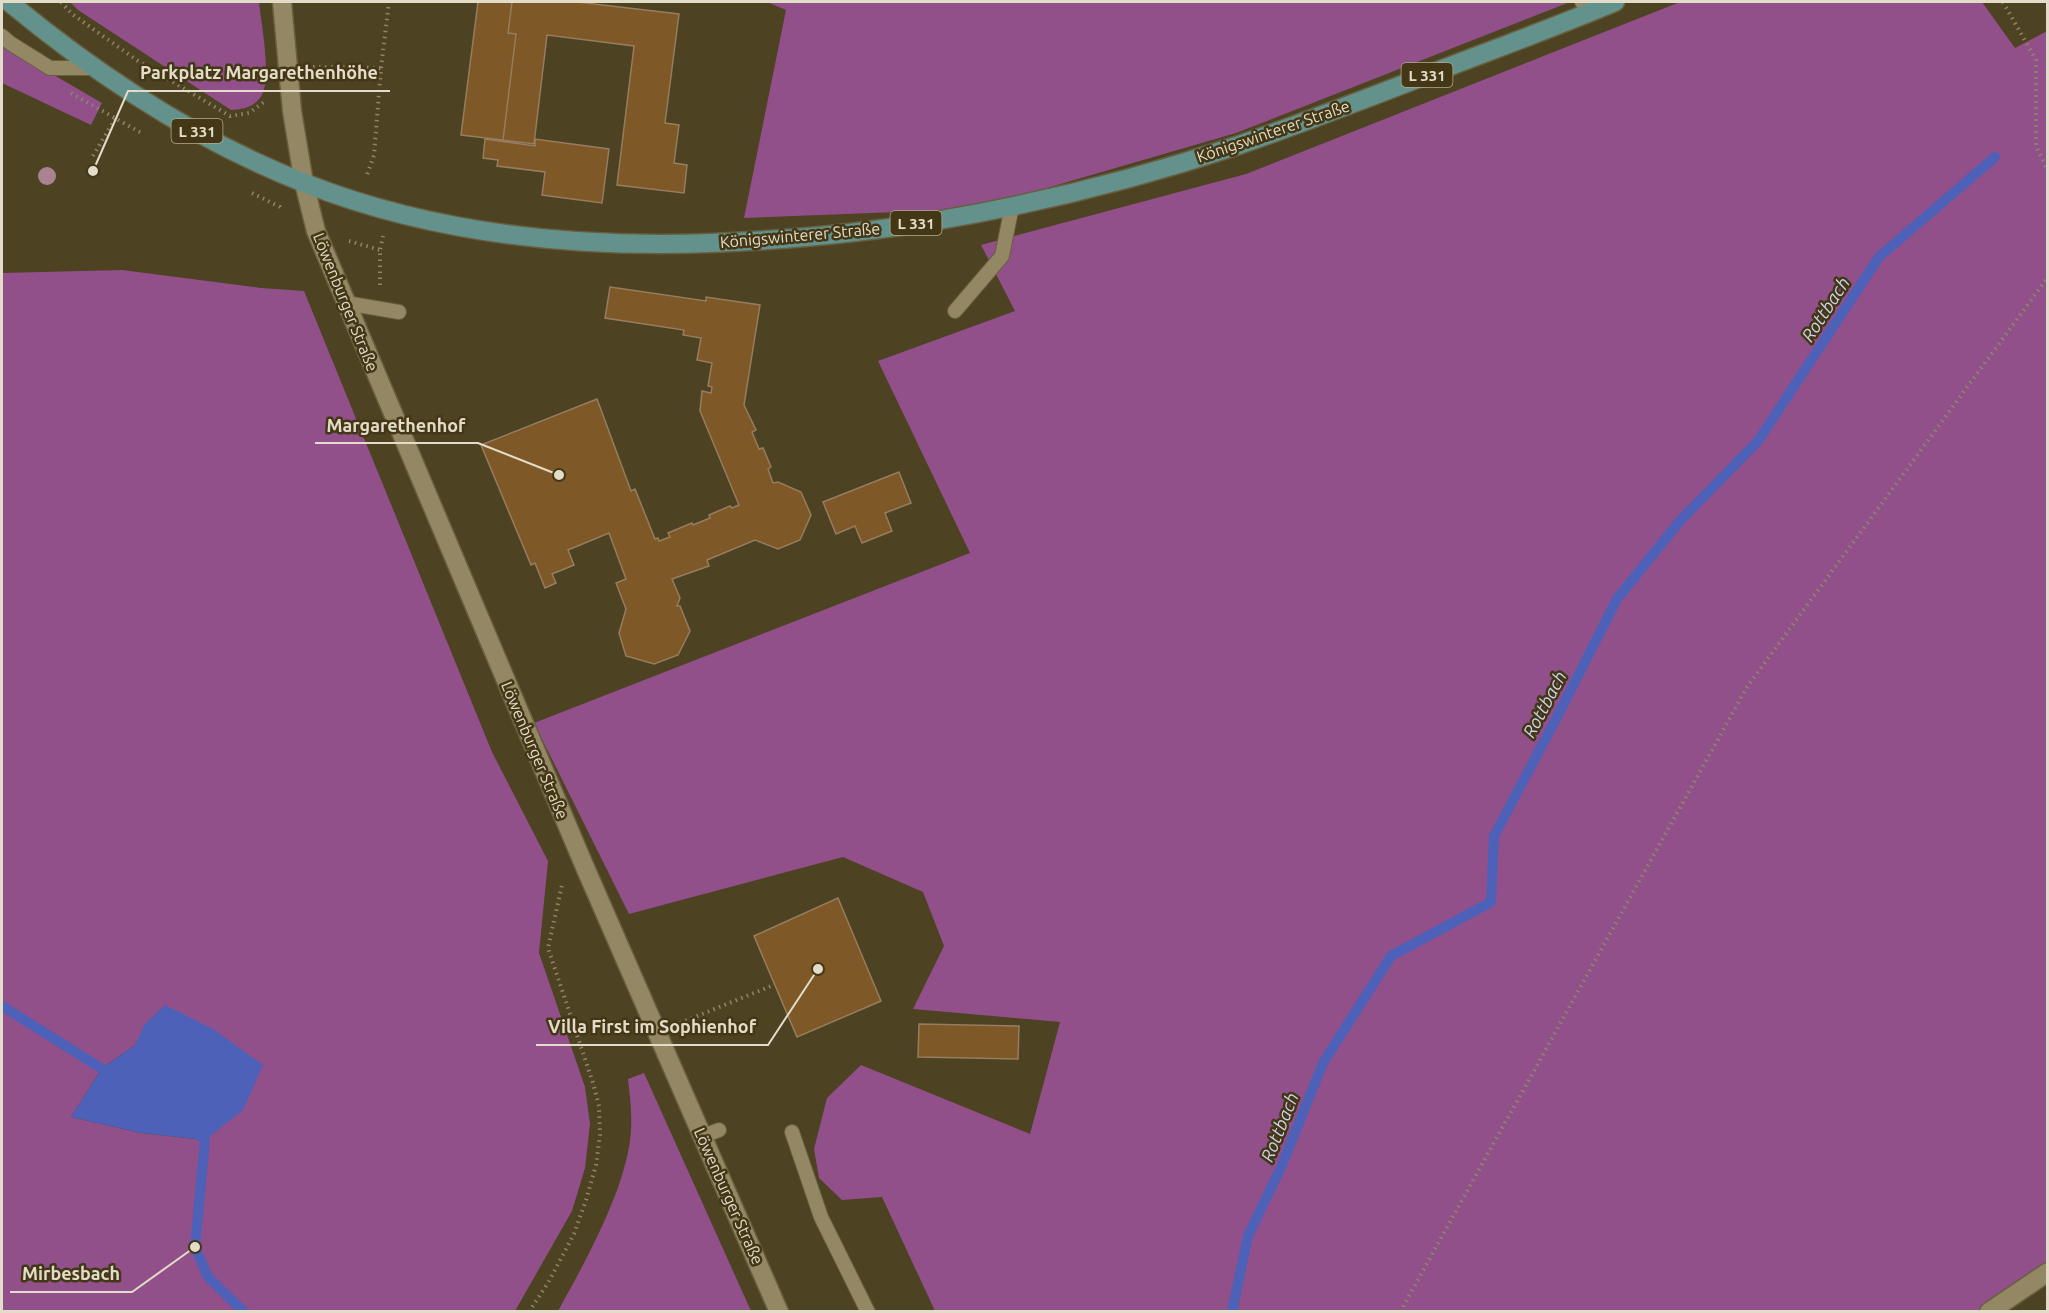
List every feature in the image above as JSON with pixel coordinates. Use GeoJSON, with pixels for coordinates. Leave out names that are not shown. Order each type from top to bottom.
{"type":"FeatureCollection","features":[{"type":"Feature","properties":{"kind":"main road","name":"Königswinterer Straße"},"geometry":{"type":"LineString","coordinates":[[9,2],[95,68],[153,106],[201,133],[304,183],[407,215],[498,233],[587,243],[639,244],[739,242],[851,232],[939,220],[1012,206],[1114,181],[1237,145],[1357,102],[1586,7],[1615,2]]}},
{"type":"Feature","properties":{"kind":"street","name":"Löwenburger Straße"},"geometry":{"type":"LineString","coordinates":[[282,2],[291,111],[304,183],[316,231],[584,865],[711,1133],[779,1311]]}},
{"type":"Feature","properties":{"kind":"street"},"geometry":{"type":"LineString","coordinates":[[1989,1311],[2048,1272]]}},
{"type":"Feature","properties":{"kind":"lane"},"geometry":{"type":"LineString","coordinates":[[25,2],[32,21]]}},
{"type":"Feature","properties":{"kind":"lane"},"geometry":{"type":"LineString","coordinates":[[2,36],[50,68],[95,68]]}},
{"type":"Feature","properties":{"kind":"lane"},"geometry":{"type":"LineString","coordinates":[[955,311],[1002,256],[1012,206]]}},
{"type":"Feature","properties":{"kind":"lane"},"geometry":{"type":"LineString","coordinates":[[346,303],[399,312]]}},
{"type":"Feature","properties":{"kind":"lane"},"geometry":{"type":"LineString","coordinates":[[792,1132],[821,1217],[868,1311]]}},
{"type":"Feature","properties":{"kind":"path"},"geometry":{"type":"LineString","coordinates":[[61,2],[72,14],[138,60],[230,116],[249,113],[264,101],[291,111]]}},
{"type":"Feature","properties":{"kind":"path"},"geometry":{"type":"LineString","coordinates":[[368,175],[374,155],[389,2]]}},
{"type":"Feature","properties":{"kind":"path"},"geometry":{"type":"LineString","coordinates":[[2003,2],[2036,60],[2036,146],[2048,171]]}},
{"type":"Feature","properties":{"kind":"path"},"geometry":{"type":"LineString","coordinates":[[288,67],[381,68]]}},
{"type":"Feature","properties":{"kind":"path"},"geometry":{"type":"LineString","coordinates":[[64,89],[144,135]]}},
{"type":"Feature","properties":{"kind":"path"},"geometry":{"type":"LineString","coordinates":[[93,156],[115,119]]}},
{"type":"Feature","properties":{"kind":"path"},"geometry":{"type":"LineString","coordinates":[[251,192],[280,207],[282,214]]}},
{"type":"Feature","properties":{"kind":"path"},"geometry":{"type":"LineString","coordinates":[[1400,1311],[1747,687],[2048,277]]}},
{"type":"Feature","properties":{"kind":"path"},"geometry":{"type":"LineString","coordinates":[[529,1311],[549,1281],[574,1234],[596,1165],[600,1135],[599,1106],[593,1083],[548,948],[565,873],[584,865]]}},
{"type":"Feature","properties":{"kind":"path"},"geometry":{"type":"LineString","coordinates":[[676,1025],[774,985]]}},
{"type":"Feature","properties":{"kind":"shaded area"},"geometry":{"type":"Polygon","coordinates":[[[70,2],[259,2],[266,66],[264,90],[254,104],[231,110],[78,10],[70,2]]]}},
{"type":"Feature","properties":{"kind":"shaded area"},"geometry":{"type":"Polygon","coordinates":[[[767,2],[1570,2],[1236,133],[975,209],[744,218],[786,10],[767,2]]]}},
{"type":"Feature","properties":{"kind":"shaded area"},"geometry":{"type":"Polygon","coordinates":[[[1680,2],[1982,2],[2015,48],[2047,31],[2048,1281],[2008,1311],[935,1311],[882,1197],[842,1200],[819,1178],[814,1149],[827,1098],[861,1065],[1030,1134],[1060,1022],[913,1009],[944,946],[923,892],[843,857],[629,914],[534,723],[970,553],[878,361],[1015,311],[981,245],[1246,174],[1680,2]]]}},
{"type":"Feature","properties":{"kind":"shaded area"},"geometry":{"type":"Polygon","coordinates":[[[2,43],[102,103],[91,125],[2,83],[2,43]]]}},
{"type":"Feature","properties":{"kind":"shaded area"},"geometry":{"type":"Polygon","coordinates":[[[122,270],[261,288],[304,291],[492,752],[548,861],[539,953],[585,1087],[590,1124],[585,1168],[572,1211],[515,1311],[2,1311],[2,273],[122,270]],[[135,1045],[102,1068],[71,1117],[141,1133],[205,1140],[135,1045]]]}},
{"type":"Feature","properties":{"kind":"shaded area"},"geometry":{"type":"Polygon","coordinates":[[[644,1073],[751,1311],[558,1311],[614,1199],[628,1152],[631,1130],[628,1079],[644,1073]]]}},
{"type":"Feature","properties":{"kind":"water"},"geometry":{"type":"Polygon","coordinates":[[[165,1005],[213,1029],[263,1065],[243,1110],[205,1140],[141,1133],[71,1117],[102,1068],[135,1045],[145,1024],[165,1005]]]}},
{"type":"Feature","properties":{"kind":"building"},"geometry":{"type":"Polygon","coordinates":[[[478,2],[512,2],[508,33],[516,34],[503,140],[461,135],[478,2]]]}},
{"type":"Feature","properties":{"kind":"building"},"geometry":{"type":"Polygon","coordinates":[[[512,2],[577,2],[679,14],[665,123],[679,125],[674,163],[687,165],[684,193],[617,185],[634,46],[547,35],[534,144],[503,140],[516,34],[508,33],[512,2]]]}},
{"type":"Feature","properties":{"kind":"building"},"geometry":{"type":"Polygon","coordinates":[[[485,139],[535,146],[535,139],[609,149],[602,203],[542,195],[545,172],[497,166],[498,160],[483,158],[485,139]]]}},
{"type":"Feature","properties":{"kind":"building"},"geometry":{"type":"Polygon","coordinates":[[[610,287],[706,301],[706,297],[760,305],[744,405],[756,430],[752,432],[759,449],[763,448],[771,467],[768,469],[773,483],[778,482],[801,492],[811,515],[800,540],[778,549],[755,540],[707,560],[709,566],[672,579],[680,598],[677,606],[680,606],[690,631],[678,655],[654,664],[626,656],[619,633],[626,609],[616,583],[626,579],[609,533],[568,550],[574,565],[552,574],[556,583],[545,588],[535,563],[531,565],[481,445],[597,399],[631,491],[635,489],[655,539],[658,538],[659,541],[670,537],[668,533],[710,518],[709,515],[730,506],[732,508],[739,505],[700,411],[702,391],[711,393],[712,387],[708,386],[712,363],[697,360],[701,338],[683,335],[684,330],[605,318],[610,287]]]}},
{"type":"Feature","properties":{"kind":"building"},"geometry":{"type":"Polygon","coordinates":[[[899,472],[911,503],[885,513],[892,531],[862,543],[855,526],[836,534],[823,502],[899,472]]]}},
{"type":"Feature","properties":{"kind":"building"},"geometry":{"type":"Polygon","coordinates":[[[838,898],[881,1001],[797,1037],[754,936],[838,898]]]}},
{"type":"Feature","properties":{"kind":"building"},"geometry":{"type":"Polygon","coordinates":[[[919,1024],[1019,1026],[1018,1059],[918,1057],[919,1024]]]}},
{"type":"Feature","properties":{"kind":"waterway","name":"Rottbach"},"geometry":{"type":"LineString","coordinates":[[1232,1312],[1248,1236],[1282,1165],[1323,1063],[1391,956],[1491,902],[1494,836],[1617,599],[1679,522],[1758,441],[1879,257],[1995,157]]}},
{"type":"Feature","properties":{"kind":"waterway"},"geometry":{"type":"LineString","coordinates":[[2,1006],[112,1075]]}},
{"type":"Feature","properties":{"kind":"waterway"},"geometry":{"type":"LineString","coordinates":[[194,1132],[205,1140],[195,1247],[208,1277],[244,1312]]}},
{"type":"Feature","properties":{"kind":"place","name":"Parkplatz Margarethenhöhe"},"geometry":{"type":"Point","coordinates":[93,171]}},
{"type":"Feature","properties":{"kind":"place","name":"Margarethenhof"},"geometry":{"type":"Point","coordinates":[559,475]}},
{"type":"Feature","properties":{"kind":"place","name":"Villa First im Sophienhof"},"geometry":{"type":"Point","coordinates":[818,969]}},
{"type":"Feature","properties":{"kind":"place","name":"Mirbesbach"},"geometry":{"type":"Point","coordinates":[195,1247]}}]}
